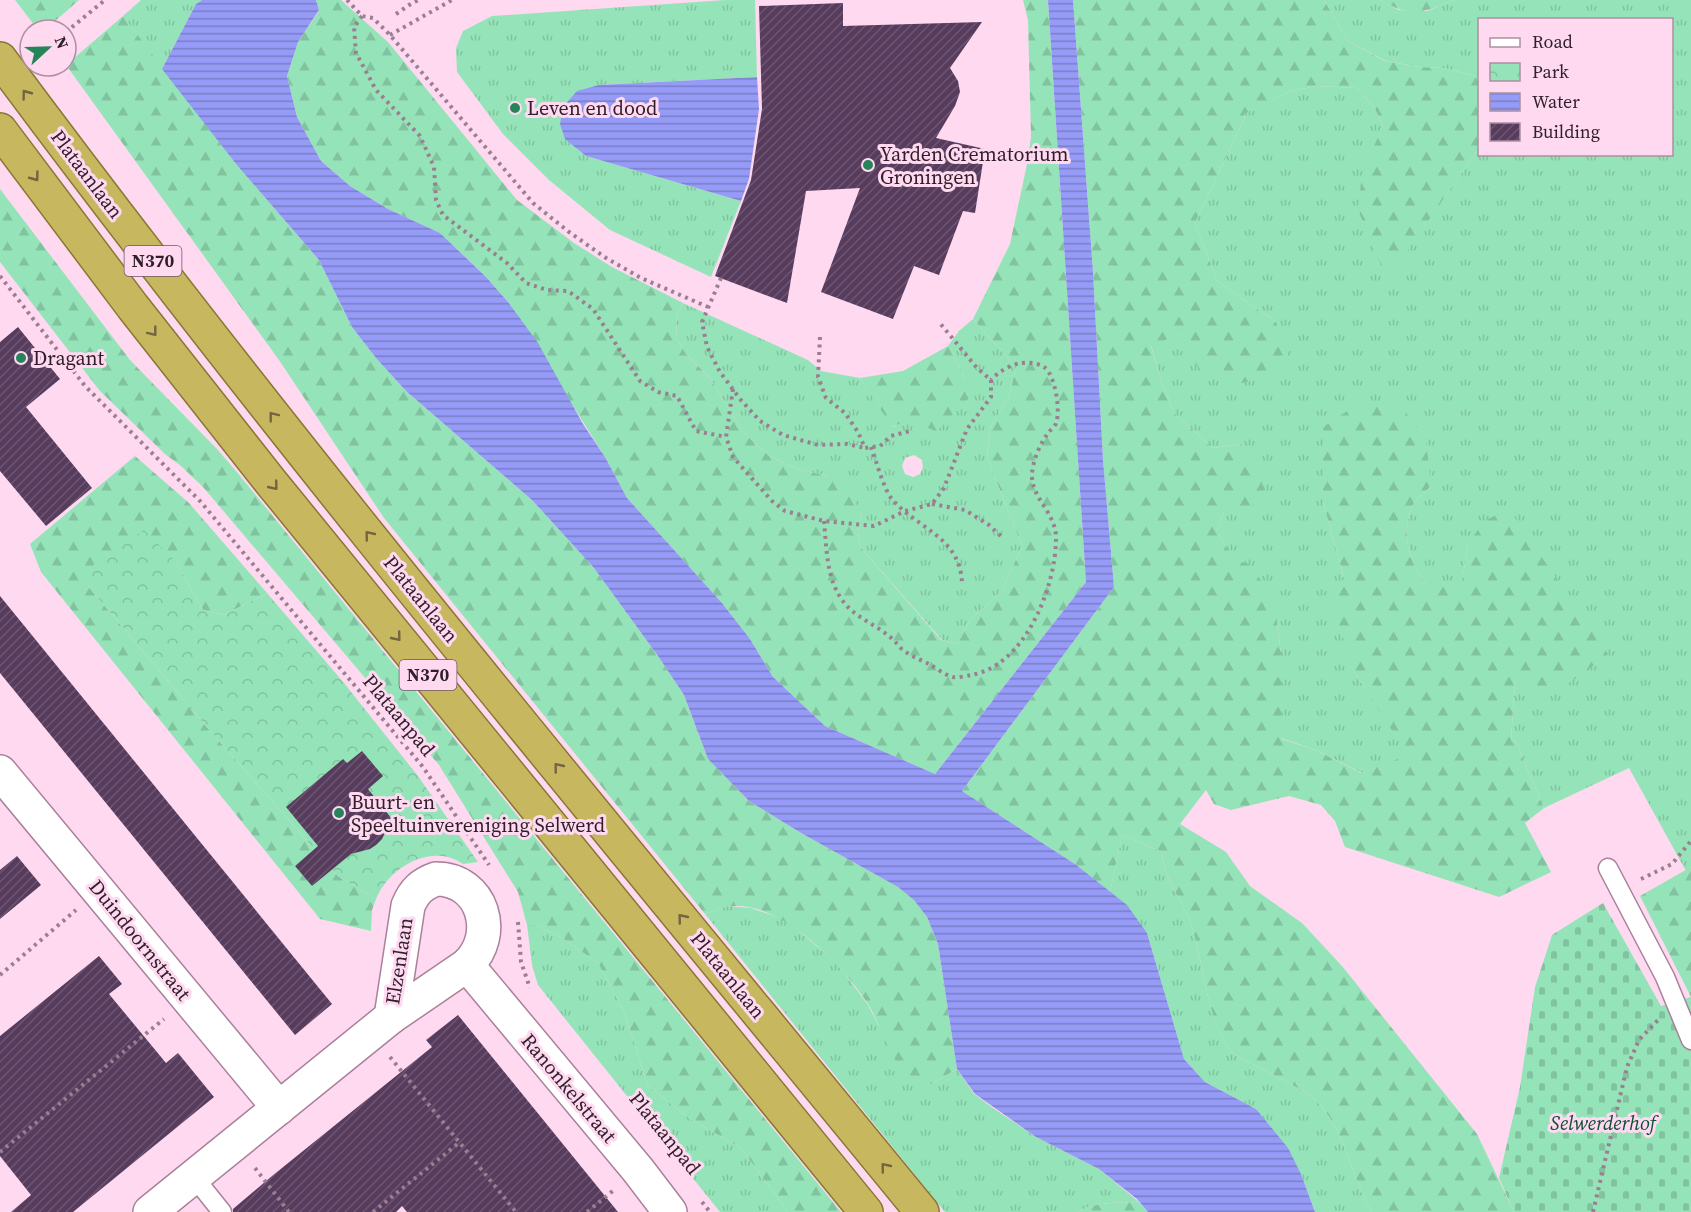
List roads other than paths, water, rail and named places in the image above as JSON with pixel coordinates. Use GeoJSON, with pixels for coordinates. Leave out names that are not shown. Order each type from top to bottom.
{"type":"FeatureCollection","features":[{"type":"Feature","properties":{"kind":"highway","name":"Plataanlaan"},"geometry":{"type":"LineString","coordinates":[[0,59],[177,294],[309,462],[922,1212]]}},
{"type":"Feature","properties":{"kind":"highway","name":"N370"},"geometry":{"type":"LineString","coordinates":[[0,130],[133,307],[270,480],[866,1212]]}},
{"type":"Feature","properties":{"kind":"street","name":"Duindoornstraat"},"geometry":{"type":"LineString","coordinates":[[0,772],[279,1108]]}},
{"type":"Feature","properties":{"kind":"street","name":"Elzenlaan"},"geometry":{"type":"LineString","coordinates":[[150,1212],[381,1026],[476,957],[482,946],[484,923],[481,910],[475,898],[455,882],[436,879],[411,896],[381,1026]]}},
{"type":"Feature","properties":{"kind":"street","name":"Ranonkelstraat"},"geometry":{"type":"LineString","coordinates":[[467,965],[631,1161],[682,1203]]}},
{"type":"Feature","properties":{"kind":"lane"},"geometry":{"type":"LineString","coordinates":[[1608,868],[1665,978],[1691,1040]]}},
{"type":"Feature","properties":{"kind":"lane"},"geometry":{"type":"LineString","coordinates":[[194,1178],[222,1212]]}},
{"type":"Feature","properties":{"kind":"water"},"geometry":{"type":"Polygon","coordinates":[[[202,0],[316,0],[319,10],[298,42],[287,76],[297,117],[321,161],[350,186],[388,209],[440,233],[486,277],[508,302],[538,343],[627,498],[722,603],[750,639],[773,677],[825,726],[935,774],[1086,582],[1048,0],[1073,0],[1093,272],[1103,460],[1114,587],[962,791],[1075,864],[1127,905],[1147,933],[1184,1059],[1205,1082],[1256,1109],[1288,1148],[1301,1174],[1315,1212],[1148,1212],[1137,1199],[1099,1169],[1036,1137],[975,1094],[957,1069],[938,944],[927,917],[914,900],[898,887],[749,801],[708,759],[684,695],[594,568],[532,500],[406,391],[376,358],[352,327],[319,260],[236,164],[162,69],[196,4],[202,0]]]}},
{"type":"Feature","properties":{"kind":"water"},"geometry":{"type":"Polygon","coordinates":[[[757,77],[759,109],[749,179],[741,201],[586,156],[565,139],[560,124],[563,107],[577,91],[599,85],[757,77]]]}},
{"type":"Feature","properties":{"kind":"place","name":"Leven en dood"},"geometry":{"type":"Point","coordinates":[515,108]}},
{"type":"Feature","properties":{"kind":"place","name":"Yarden Crematorium Groningen"},"geometry":{"type":"Point","coordinates":[868,165]}},
{"type":"Feature","properties":{"kind":"place","name":"Dragant"},"geometry":{"type":"Point","coordinates":[21,358]}},
{"type":"Feature","properties":{"kind":"place","name":"Buurt- en Speeltuinvereniging Selwerd"},"geometry":{"type":"Point","coordinates":[339,813]}},
{"type":"Feature","properties":{"kind":"park label","name":"Selwerderhof"},"geometry":{"type":"Point","coordinates":[1603,1123]}}]}
